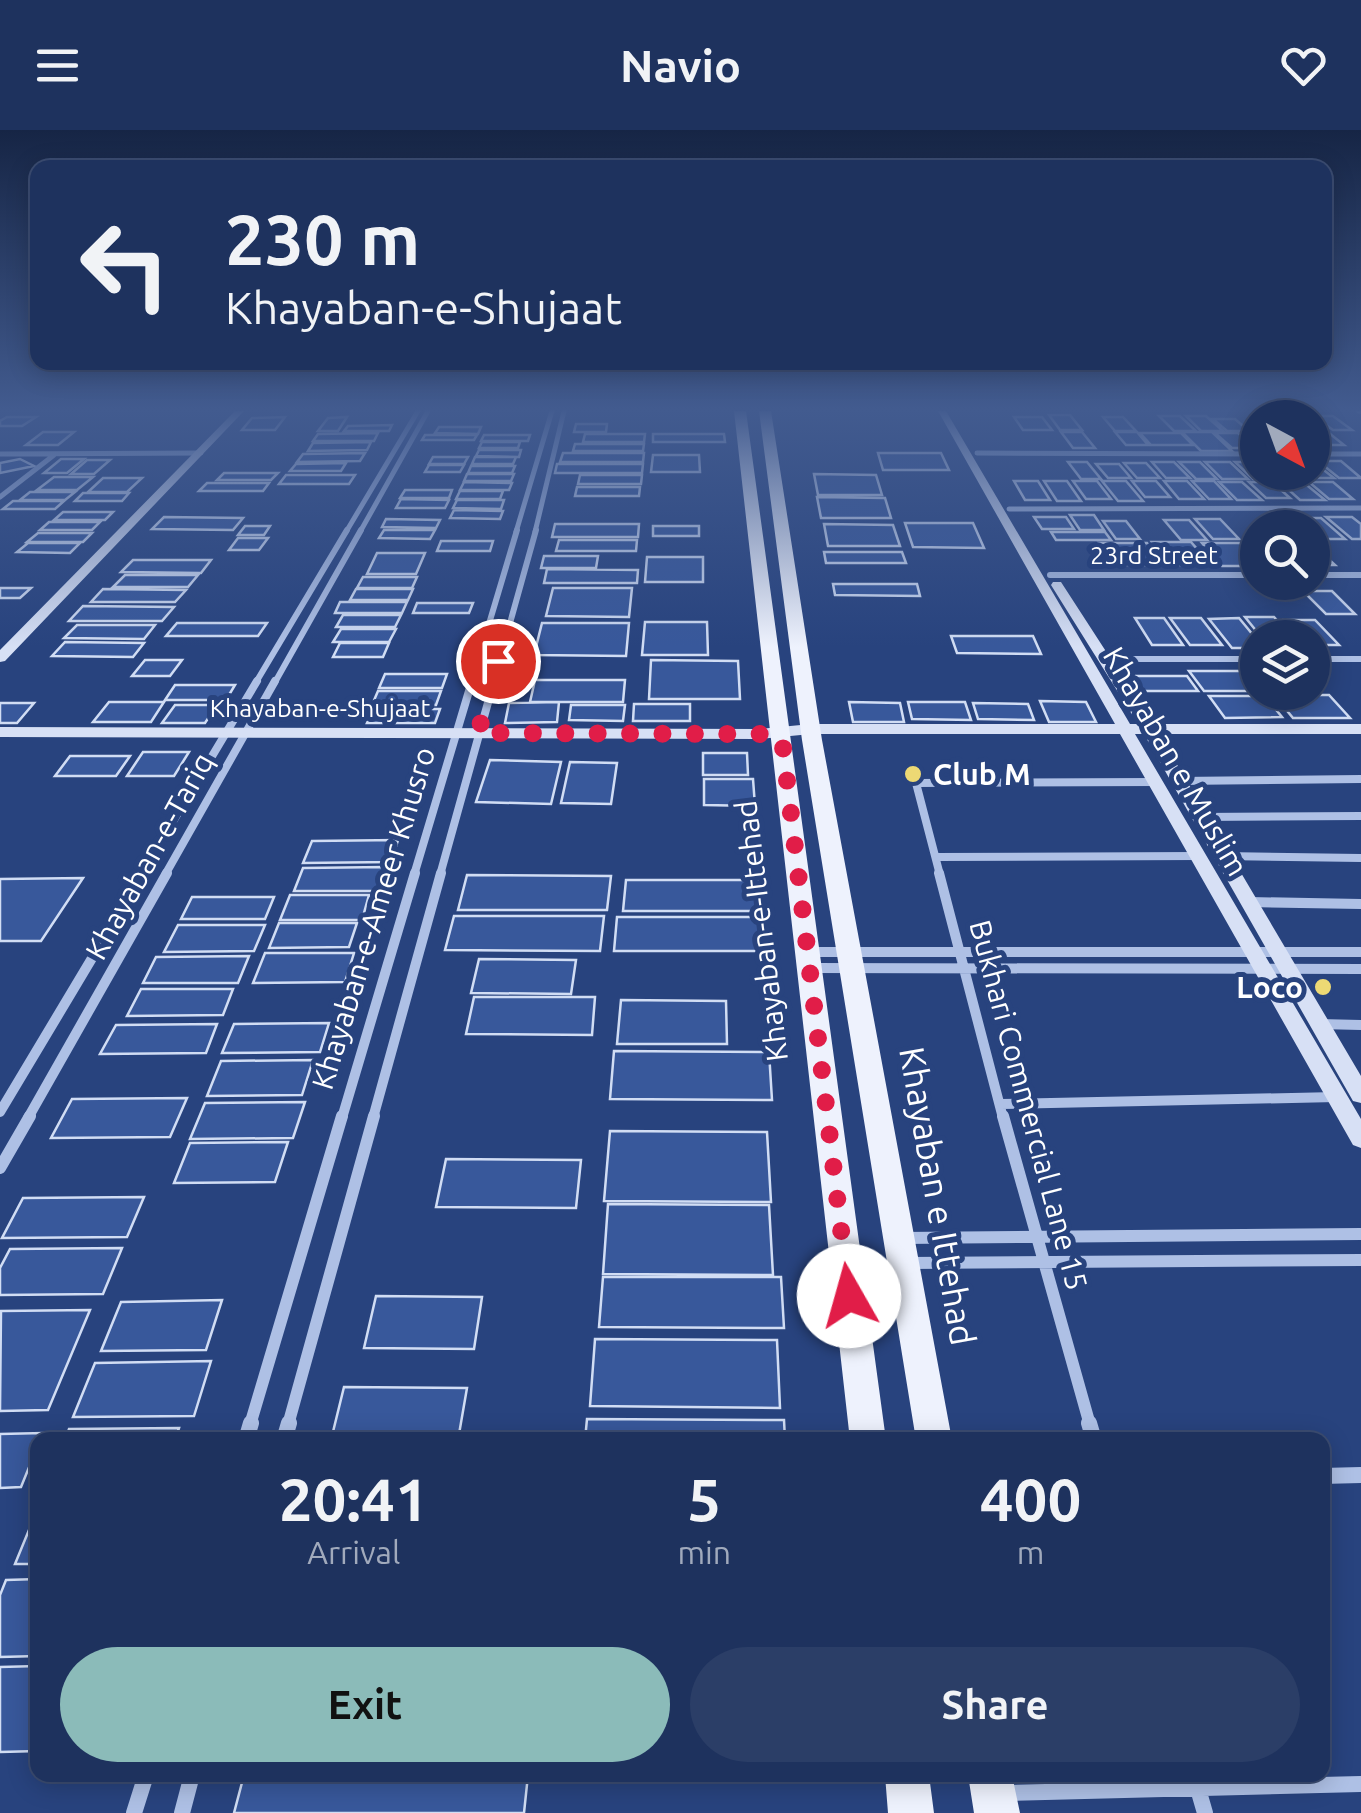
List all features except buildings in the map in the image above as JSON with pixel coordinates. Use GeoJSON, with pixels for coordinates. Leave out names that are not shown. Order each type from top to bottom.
{"type":"FeatureCollection","features":[{"type":"Feature","properties":{"kind":"main road","name":"Khayaban-e-Ittehad"},"geometry":{"type":"LineString","coordinates":[[749,490],[776,734],[867,1432]]}},
{"type":"Feature","properties":{"kind":"main road"},"geometry":{"type":"LineString","coordinates":[[776,490],[850,960]]}},
{"type":"Feature","properties":{"kind":"main road"},"geometry":{"type":"LineString","coordinates":[[776,734],[798,740],[812,734]]}},
{"type":"Feature","properties":{"kind":"main road","name":"Khayaban e Ittehad"},"geometry":{"type":"LineString","coordinates":[[850,960],[933,1432]]}},
{"type":"Feature","properties":{"kind":"main road"},"geometry":{"type":"LineString","coordinates":[[907,1782],[911,1813]]}},
{"type":"Feature","properties":{"kind":"street"},"geometry":{"type":"LineString","coordinates":[[0,642],[157,490]]}},
{"type":"Feature","properties":{"kind":"street"},"geometry":{"type":"LineString","coordinates":[[0,658],[160,490]]}},
{"type":"Feature","properties":{"kind":"street","name":"Khayaban-e-Tariq"},"geometry":{"type":"LineString","coordinates":[[0,1112],[370,490]]}},
{"type":"Feature","properties":{"kind":"street","name":"Khayaban-e-Tariq"},"geometry":{"type":"LineString","coordinates":[[0,1168],[383,490]]}},
{"type":"Feature","properties":{"kind":"street","name":"Khayaban-e-Ameer Khusro"},"geometry":{"type":"LineString","coordinates":[[248,1432],[529,490]]}},
{"type":"Feature","properties":{"kind":"street","name":"Khayaban-e-Ameer Khusro"},"geometry":{"type":"LineString","coordinates":[[286,1432],[545,490]]}},
{"type":"Feature","properties":{"kind":"street","name":"Khayaban e Muslim"},"geometry":{"type":"LineString","coordinates":[[991,490],[1361,1138]]}},
{"type":"Feature","properties":{"kind":"street","name":"Khayaban e Muslim"},"geometry":{"type":"LineString","coordinates":[[999,490],[1022,539],[1106,659],[1361,1095]]}},
{"type":"Feature","properties":{"kind":"street"},"geometry":{"type":"LineString","coordinates":[[1010,508],[1361,508]]}},
{"type":"Feature","properties":{"kind":"street"},"geometry":{"type":"LineString","coordinates":[[342,536],[356,537]]}},
{"type":"Feature","properties":{"kind":"street"},"geometry":{"type":"LineString","coordinates":[[512,547],[532,540]]}},
{"type":"Feature","properties":{"kind":"street"},"geometry":{"type":"LineString","coordinates":[[512,547],[529,554]]}},
{"type":"Feature","properties":{"kind":"street","name":"23rd Street"},"geometry":{"type":"LineString","coordinates":[[1050,575],[1240,575]]}},
{"type":"Feature","properties":{"kind":"street"},"geometry":{"type":"LineString","coordinates":[[1330,575],[1361,575]]}},
{"type":"Feature","properties":{"kind":"street"},"geometry":{"type":"LineString","coordinates":[[1106,659],[1240,659]]}},
{"type":"Feature","properties":{"kind":"street"},"geometry":{"type":"LineString","coordinates":[[1330,659],[1361,659]]}},
{"type":"Feature","properties":{"kind":"street"},"geometry":{"type":"LineString","coordinates":[[1150,734],[1361,729]]}},
{"type":"Feature","properties":{"kind":"street","name":"Khayaban-e-Shujaat"},"geometry":{"type":"LineString","coordinates":[[0,732],[776,734]]}},
{"type":"Feature","properties":{"kind":"street"},"geometry":{"type":"LineString","coordinates":[[812,734],[1129,733],[1361,739]]}},
{"type":"Feature","properties":{"kind":"street"},"geometry":{"type":"LineString","coordinates":[[1178,781],[1361,779]]}},
{"type":"Feature","properties":{"kind":"street","name":"Bukhari Commercial Lane 15"},"geometry":{"type":"LineString","coordinates":[[1092,1432],[1034,1237],[916,784],[1157,782]]}},
{"type":"Feature","properties":{"kind":"street"},"geometry":{"type":"LineString","coordinates":[[1199,817],[1361,816]]}},
{"type":"Feature","properties":{"kind":"street"},"geometry":{"type":"LineString","coordinates":[[936,856],[1199,856]]}},
{"type":"Feature","properties":{"kind":"street"},"geometry":{"type":"LineString","coordinates":[[1221,856],[1361,858]]}},
{"type":"Feature","properties":{"kind":"street"},"geometry":{"type":"LineString","coordinates":[[1248,902],[1361,904]]}},
{"type":"Feature","properties":{"kind":"street"},"geometry":{"type":"LineString","coordinates":[[808,960],[959,950],[1361,952]]}},
{"type":"Feature","properties":{"kind":"street"},"geometry":{"type":"LineString","coordinates":[[808,960],[963,968],[1361,969]]}},
{"type":"Feature","properties":{"kind":"street"},"geometry":{"type":"LineString","coordinates":[[1319,1024],[1361,1024]]}},
{"type":"Feature","properties":{"kind":"street"},"geometry":{"type":"LineString","coordinates":[[1001,1104],[1337,1096]]}},
{"type":"Feature","properties":{"kind":"street"},"geometry":{"type":"LineString","coordinates":[[903,1251],[1034,1237],[1361,1234]]}},
{"type":"Feature","properties":{"kind":"street"},"geometry":{"type":"LineString","coordinates":[[903,1251],[1041,1262],[1361,1260]]}},
{"type":"Feature","properties":{"kind":"street"},"geometry":{"type":"LineString","coordinates":[[1330,1476],[1361,1475]]}},
{"type":"Feature","properties":{"kind":"street"},"geometry":{"type":"LineString","coordinates":[[134,1813],[144,1782]]}},
{"type":"Feature","properties":{"kind":"street"},"geometry":{"type":"LineString","coordinates":[[182,1813],[190,1782]]}},
{"type":"Feature","properties":{"kind":"street"},"geometry":{"type":"LineString","coordinates":[[1196,1782],[1205,1813]]}},
{"type":"Feature","properties":{"kind":"street"},"geometry":{"type":"LineString","coordinates":[[993,1794],[1196,1782],[1361,1784]]}},
{"type":"Feature","properties":{"kind":"place","name":"Club M"},"geometry":{"type":"Point","coordinates":[913,774]}},
{"type":"Feature","properties":{"kind":"place","name":"Loco"},"geometry":{"type":"Point","coordinates":[1323,987]}},
{"type":"Feature","properties":{"kind":"route"},"geometry":{"type":"LineString","coordinates":[[498,661],[478,733],[760,734],[782,739],[849,1296]]}}]}
